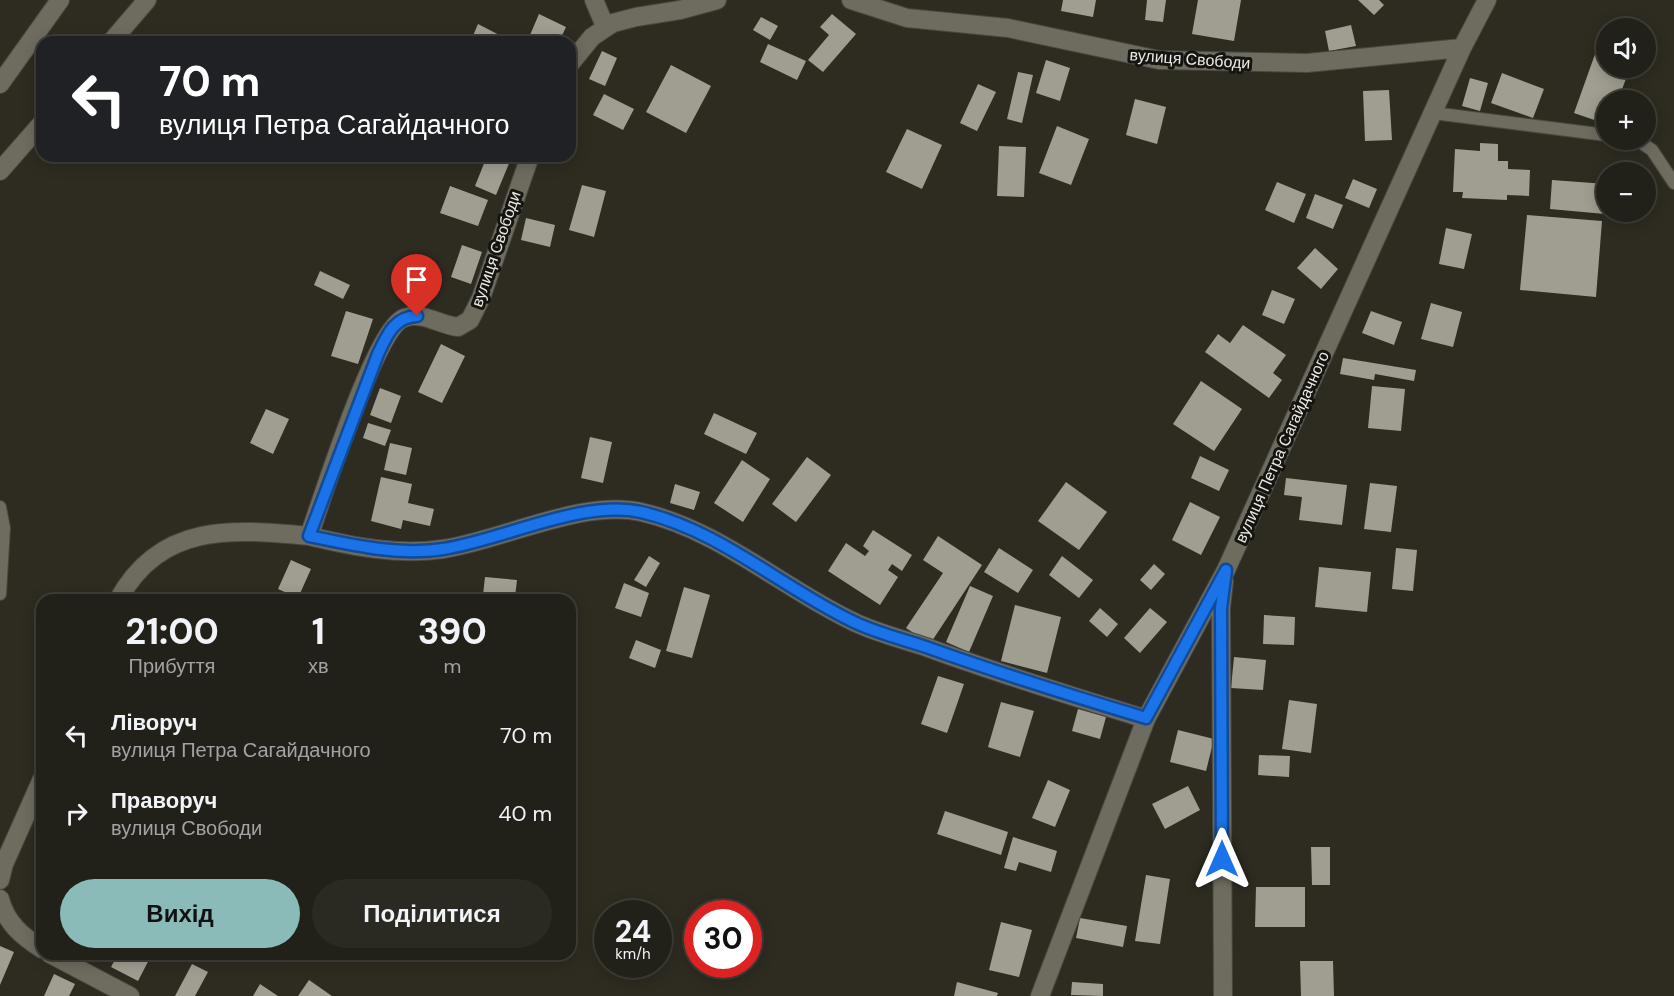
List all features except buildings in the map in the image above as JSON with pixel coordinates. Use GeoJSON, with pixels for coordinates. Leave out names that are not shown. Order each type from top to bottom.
{"type":"FeatureCollection","features":[{"type":"Feature","properties":{"kind":"street"},"geometry":{"type":"LineString","coordinates":[[0,84],[60,0]]}},
{"type":"Feature","properties":{"kind":"street"},"geometry":{"type":"LineString","coordinates":[[116,36],[147,0]]}},
{"type":"Feature","properties":{"kind":"street"},"geometry":{"type":"LineString","coordinates":[[594,0],[605,26]]}},
{"type":"Feature","properties":{"kind":"street"},"geometry":{"type":"LineString","coordinates":[[576,57],[605,26],[628,18],[665,14],[717,0]]}},
{"type":"Feature","properties":{"kind":"street","name":"вулиця Свободи"},"geometry":{"type":"LineString","coordinates":[[851,0],[907,18],[1008,28],[1159,60],[1307,63],[1462,48]]}},
{"type":"Feature","properties":{"kind":"street","name":"вулиця Петра Сагайдачного"},"geometry":{"type":"LineString","coordinates":[[1040,996],[1146,718],[1226,570],[1462,48],[1487,0]]}},
{"type":"Feature","properties":{"kind":"street"},"geometry":{"type":"LineString","coordinates":[[0,171],[36,130]]}},
{"type":"Feature","properties":{"kind":"street","name":"вулиця Свободи"},"geometry":{"type":"LineString","coordinates":[[309,536],[353,414],[386,338],[400,320],[409,316],[421,316],[458,327],[470,320],[481,298],[528,162]]}},
{"type":"Feature","properties":{"kind":"street"},"geometry":{"type":"LineString","coordinates":[[122,594],[149,561],[182,540],[207,534],[232,531],[309,536],[339,543],[422,552],[460,546],[594,510],[626,510],[643,513],[710,538],[815,601],[866,627],[1029,683],[1146,718]]}},
{"type":"Feature","properties":{"kind":"street"},"geometry":{"type":"LineString","coordinates":[[1223,996],[1221,608],[1226,570]]}},
{"type":"Feature","properties":{"kind":"street"},"geometry":{"type":"LineString","coordinates":[[0,879],[4,864],[36,792]]}},
{"type":"Feature","properties":{"kind":"street"},"geometry":{"type":"LineString","coordinates":[[0,899],[11,924],[21,936],[36,945]]}},
{"type":"Feature","properties":{"kind":"street"},"geometry":{"type":"LineString","coordinates":[[61,960],[130,996]]}},
{"type":"Feature","properties":{"kind":"lane"},"geometry":{"type":"LineString","coordinates":[[1433,113],[1596,134]]}},
{"type":"Feature","properties":{"kind":"lane"},"geometry":{"type":"LineString","coordinates":[[1652,150],[1674,183]]}},
{"type":"Feature","properties":{"kind":"lane"},"geometry":{"type":"LineString","coordinates":[[0,507],[4,528],[0,594]]}},
{"type":"Feature","properties":{"kind":"route"},"geometry":{"type":"LineString","coordinates":[[417,316],[409,316],[400,320],[390,330],[378,354],[353,414],[309,536],[339,543],[422,552],[460,546],[594,510],[626,510],[643,513],[710,538],[815,601],[866,627],[1029,683],[1146,718],[1226,570],[1221,608],[1222,859]]}}]}
